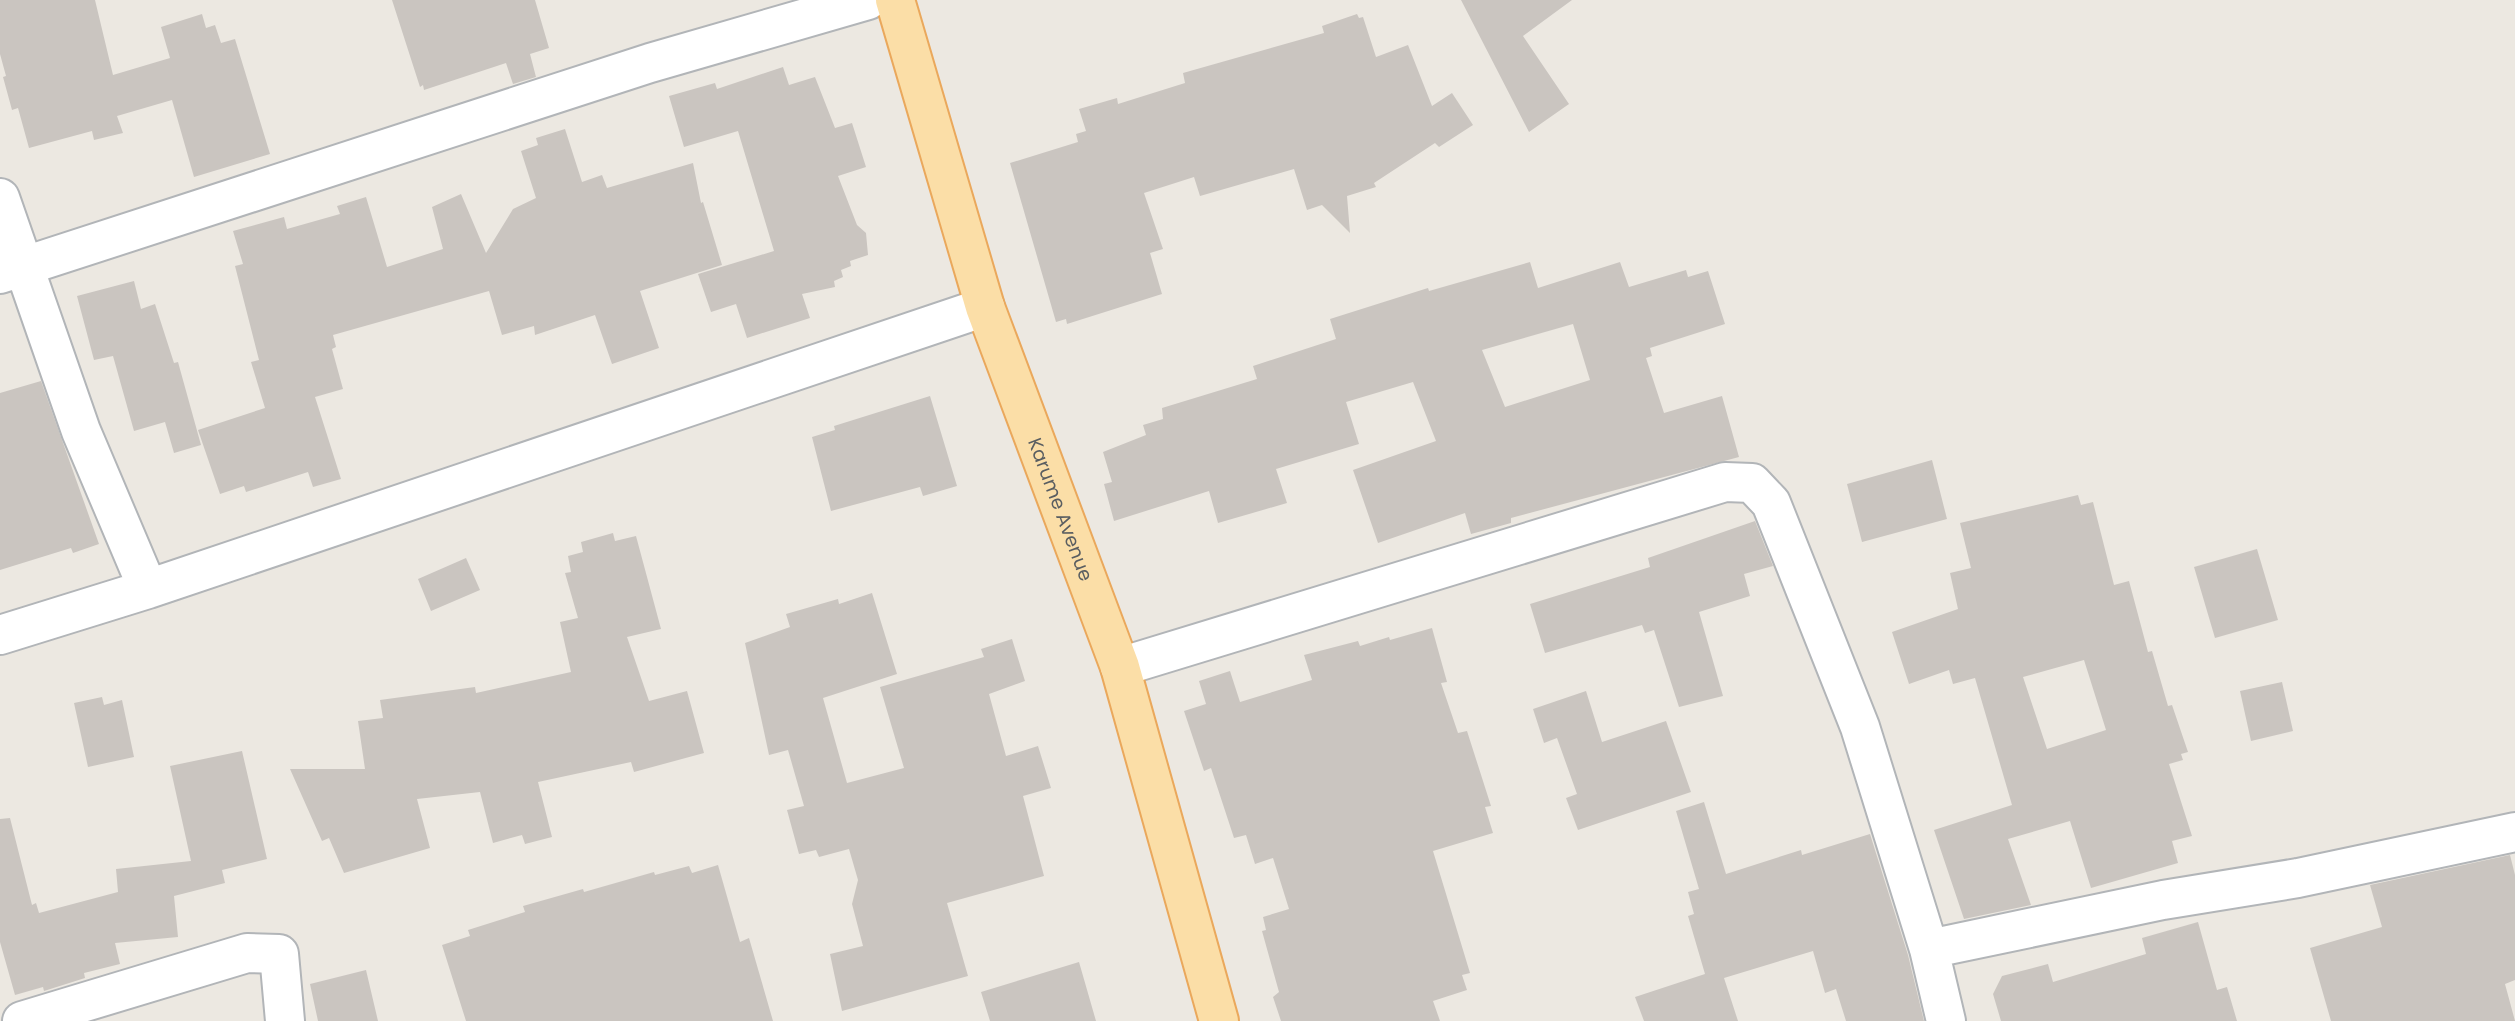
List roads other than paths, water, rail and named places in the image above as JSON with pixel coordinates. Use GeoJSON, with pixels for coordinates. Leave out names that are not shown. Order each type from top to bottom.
{"type":"FeatureCollection","features":[{"type":"Feature","properties":{"kind":"main road","name":"Karume Avenue"},"geometry":{"type":"LineString","coordinates":[[895,0],[985,307],[1120,667],[1219,1021]]}},
{"type":"Feature","properties":{"kind":"street"},"geometry":{"type":"LineString","coordinates":[[13,271],[220,201],[650,63],[868,0]]}},
{"type":"Feature","properties":{"kind":"street"},"geometry":{"type":"LineString","coordinates":[[0,198],[13,271],[148,589]]}},
{"type":"Feature","properties":{"kind":"street"},"geometry":{"type":"LineString","coordinates":[[0,635],[148,589],[985,307]]}},
{"type":"Feature","properties":{"kind":"street"},"geometry":{"type":"LineString","coordinates":[[1120,667],[1725,482],[1752,483],[1771,503],[1860,727],[1928,949],[1946,1021]]}},
{"type":"Feature","properties":{"kind":"street"},"geometry":{"type":"LineString","coordinates":[[1928,949],[2163,900],[2298,878],[2515,832]]}},
{"type":"Feature","properties":{"kind":"street"},"geometry":{"type":"LineString","coordinates":[[22,1021],[247,953],[279,954],[285,1021]]}}]}
